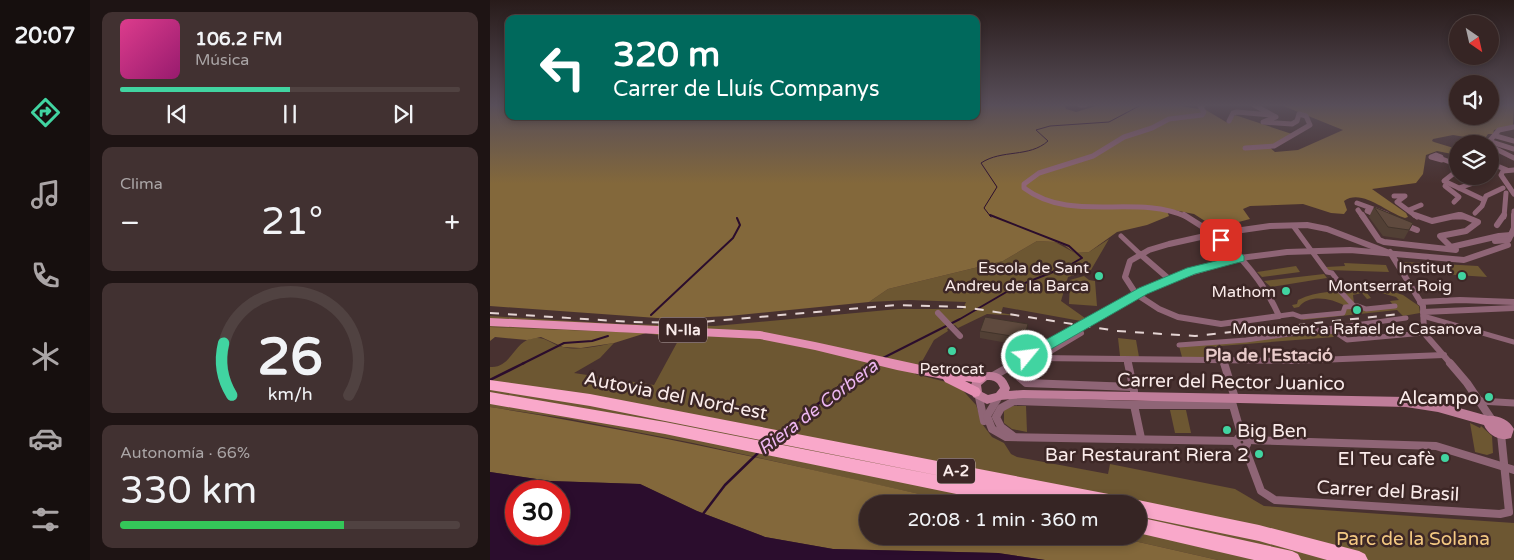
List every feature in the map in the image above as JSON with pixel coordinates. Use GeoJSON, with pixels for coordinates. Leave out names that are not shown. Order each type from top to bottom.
{"type":"FeatureCollection","features":[{"type":"Feature","properties":{"kind":"highway"},"geometry":{"type":"LineString","coordinates":[[490,381],[505,387]]}},
{"type":"Feature","properties":{"kind":"highway","name":"Autovia del Nord-est"},"geometry":{"type":"LineString","coordinates":[[490,385],[689,419],[1074,495]]}},
{"type":"Feature","properties":{"kind":"highway","name":"Autovia del Nord-est"},"geometry":{"type":"LineString","coordinates":[[490,398],[780,450],[1000,495]]}},
{"type":"Feature","properties":{"kind":"highway"},"geometry":{"type":"LineString","coordinates":[[490,406],[551,409]]}},
{"type":"Feature","properties":{"kind":"highway"},"geometry":{"type":"LineString","coordinates":[[1147,510],[1259,533],[1359,560]]}},
{"type":"Feature","properties":{"kind":"highway"},"geometry":{"type":"LineString","coordinates":[[1147,527],[1292,560]]}},
{"type":"Feature","properties":{"kind":"main road","name":"N-IIa"},"geometry":{"type":"LineString","coordinates":[[490,322],[740,333],[789,339],[939,374],[1000,380]]}},
{"type":"Feature","properties":{"kind":"main road","name":"N-IIa"},"geometry":{"type":"LineString","coordinates":[[939,374],[987,400],[999,397]]}},
{"type":"Feature","properties":{"kind":"main road"},"geometry":{"type":"LineString","coordinates":[[977,394],[976,383],[980,378]]}},
{"type":"Feature","properties":{"kind":"main road","name":"Carrer del Rector Juanico"},"geometry":{"type":"LineString","coordinates":[[1000,380],[1023,394]]}},
{"type":"Feature","properties":{"kind":"main road"},"geometry":{"type":"LineString","coordinates":[[999,397],[1005,390],[1000,380]]}},
{"type":"Feature","properties":{"kind":"main road","name":"Carrer del Rector Juanico"},"geometry":{"type":"LineString","coordinates":[[999,397],[1023,394],[1134,396],[1233,401],[1406,402],[1438,407],[1490,420]]}},
{"type":"Feature","properties":{"kind":"main road"},"geometry":{"type":"LineString","coordinates":[[1490,420],[1490,427],[1508,431]]}},
{"type":"Feature","properties":{"kind":"street"},"geometry":{"type":"LineString","coordinates":[[1142,131],[1124,137],[1093,156],[1036,174],[1023,186],[1030,194],[1055,202],[1104,209],[1156,209],[1172,211],[1197,221],[1240,258],[1267,293],[1279,316]]}},
{"type":"Feature","properties":{"kind":"street"},"geometry":{"type":"LineString","coordinates":[[1245,148],[1274,146],[1302,131]]}},
{"type":"Feature","properties":{"kind":"street"},"geometry":{"type":"LineString","coordinates":[[1499,137],[1514,141]]}},
{"type":"Feature","properties":{"kind":"street"},"geometry":{"type":"LineString","coordinates":[[1499,146],[1514,149]]}},
{"type":"Feature","properties":{"kind":"street"},"geometry":{"type":"LineString","coordinates":[[1499,150],[1514,158]]}},
{"type":"Feature","properties":{"kind":"street"},"geometry":{"type":"LineString","coordinates":[[1433,159],[1449,162]]}},
{"type":"Feature","properties":{"kind":"street"},"geometry":{"type":"LineString","coordinates":[[1499,167],[1507,170],[1514,170]]}},
{"type":"Feature","properties":{"kind":"street"},"geometry":{"type":"LineString","coordinates":[[1507,170],[1501,174],[1514,194]]}},
{"type":"Feature","properties":{"kind":"street"},"geometry":{"type":"LineString","coordinates":[[1446,183],[1444,179],[1449,175]]}},
{"type":"Feature","properties":{"kind":"street"},"geometry":{"type":"LineString","coordinates":[[1446,183],[1482,199]]}},
{"type":"Feature","properties":{"kind":"street"},"geometry":{"type":"LineString","coordinates":[[1446,183],[1442,184],[1459,197],[1454,202]]}},
{"type":"Feature","properties":{"kind":"street"},"geometry":{"type":"LineString","coordinates":[[1459,188],[1468,185]]}},
{"type":"Feature","properties":{"kind":"street"},"geometry":{"type":"LineString","coordinates":[[1475,213],[1482,206],[1482,199],[1485,195],[1496,191],[1514,194]]}},
{"type":"Feature","properties":{"kind":"street"},"geometry":{"type":"LineString","coordinates":[[1498,226],[1504,218],[1505,191]]}},
{"type":"Feature","properties":{"kind":"street"},"geometry":{"type":"LineString","coordinates":[[1394,196],[1405,196],[1397,202],[1430,222],[1439,222],[1460,215],[1478,222],[1466,231],[1440,236],[1451,247],[1497,237],[1505,233],[1510,242]]}},
{"type":"Feature","properties":{"kind":"street"},"geometry":{"type":"LineString","coordinates":[[1357,203],[1387,214],[1358,210],[1380,240],[1384,242],[1451,250],[1501,240],[1510,242]]}},
{"type":"Feature","properties":{"kind":"street"},"geometry":{"type":"LineString","coordinates":[[1409,210],[1421,205]]}},
{"type":"Feature","properties":{"kind":"street"},"geometry":{"type":"LineString","coordinates":[[1367,211],[1390,220]]}},
{"type":"Feature","properties":{"kind":"street"},"geometry":{"type":"LineString","coordinates":[[1510,242],[1514,224],[1514,211]]}},
{"type":"Feature","properties":{"kind":"street"},"geometry":{"type":"LineString","coordinates":[[1397,222],[1417,230]]}},
{"type":"Feature","properties":{"kind":"street"},"geometry":{"type":"LineString","coordinates":[[1395,306],[1366,309],[1354,306],[1346,307],[1343,312],[1301,317],[1293,314],[1276,318],[1221,324],[1199,322],[1160,309],[1136,294],[1128,284],[1125,273],[1131,260],[1140,254],[1214,234],[1273,226],[1309,225],[1323,228],[1388,252],[1420,302],[1424,332],[1479,401],[1490,420]]}},
{"type":"Feature","properties":{"kind":"street"},"geometry":{"type":"LineString","coordinates":[[1294,227],[1327,272],[1332,273],[1341,285],[1339,290],[1354,306]]}},
{"type":"Feature","properties":{"kind":"street"},"geometry":{"type":"LineString","coordinates":[[1121,236],[1169,279]]}},
{"type":"Feature","properties":{"kind":"street"},"geometry":{"type":"LineString","coordinates":[[1007,368],[1022,368],[1078,331],[1088,322],[1136,294],[1169,279],[1240,258],[1311,250],[1388,252],[1464,260],[1510,242]]}},
{"type":"Feature","properties":{"kind":"street"},"geometry":{"type":"LineString","coordinates":[[1364,244],[1371,248],[1369,251]]}},
{"type":"Feature","properties":{"kind":"street"},"geometry":{"type":"LineString","coordinates":[[1420,302],[1439,300],[1514,302]]}},
{"type":"Feature","properties":{"kind":"street"},"geometry":{"type":"LineString","coordinates":[[1439,300],[1448,310]]}},
{"type":"Feature","properties":{"kind":"street"},"geometry":{"type":"LineString","coordinates":[[1423,314],[1448,310],[1514,308]]}},
{"type":"Feature","properties":{"kind":"street"},"geometry":{"type":"LineString","coordinates":[[938,313],[960,336]]}},
{"type":"Feature","properties":{"kind":"street"},"geometry":{"type":"LineString","coordinates":[[1423,314],[1514,342]]}},
{"type":"Feature","properties":{"kind":"street"},"geometry":{"type":"LineString","coordinates":[[1179,345],[1218,342],[1299,330],[1406,318]]}},
{"type":"Feature","properties":{"kind":"street"},"geometry":{"type":"LineString","coordinates":[[1299,330],[1336,332],[1347,340],[1424,332]]}},
{"type":"Feature","properties":{"kind":"street"},"geometry":{"type":"LineString","coordinates":[[1000,380],[1007,368],[1078,331]]}},
{"type":"Feature","properties":{"kind":"street"},"geometry":{"type":"LineString","coordinates":[[1038,358],[1224,362],[1371,360],[1444,355]]}},
{"type":"Feature","properties":{"kind":"street"},"geometry":{"type":"LineString","coordinates":[[1127,360],[1141,438]]}},
{"type":"Feature","properties":{"kind":"street"},"geometry":{"type":"LineString","coordinates":[[1224,362],[1242,442]]}},
{"type":"Feature","properties":{"kind":"street","name":"Carrer del Rector Juanico"},"geometry":{"type":"LineString","coordinates":[[1022,368],[1019,377],[1026,383],[1134,396]]}},
{"type":"Feature","properties":{"kind":"street"},"geometry":{"type":"LineString","coordinates":[[977,394],[989,431],[1004,440],[1011,440],[1014,437]]}},
{"type":"Feature","properties":{"kind":"street","name":"Carrer del Rector Juanico"},"geometry":{"type":"LineString","coordinates":[[1014,437],[1000,428],[996,418],[1004,405],[1014,400],[1134,396]]}},
{"type":"Feature","properties":{"kind":"street"},"geometry":{"type":"LineString","coordinates":[[999,397],[989,410],[987,416],[989,423],[996,432],[1014,437],[1141,438],[1436,446],[1510,469]]}},
{"type":"Feature","properties":{"kind":"street"},"geometry":{"type":"LineString","coordinates":[[1429,397],[1514,403]]}},
{"type":"Feature","properties":{"kind":"street"},"geometry":{"type":"LineString","coordinates":[[1508,431],[1512,514]]}},
{"type":"Feature","properties":{"kind":"street","name":"Carrer del Brasil"},"geometry":{"type":"LineString","coordinates":[[1242,442],[1257,483],[1266,496],[1275,500],[1512,514]]}},
{"type":"Feature","properties":{"kind":"green space","name":"Parc de la Solana"},"geometry":{"type":"Polygon","coordinates":[[[1109,239],[1091,270],[1068,277],[1061,301],[1092,323],[1003,307],[1001,313],[1021,316],[987,314],[958,328],[955,325],[947,329],[948,331],[934,340],[915,374],[958,385],[976,405],[983,425],[992,437],[1004,443],[1011,454],[1017,457],[1108,474],[1110,464],[1235,489],[1264,506],[1514,523],[1514,560],[1218,560],[1147,544],[1147,495],[923,495],[693,443],[570,419],[490,407],[490,367],[497,367],[502,364],[520,345],[530,339],[540,338],[558,346],[569,348],[589,348],[614,343],[600,358],[574,373],[654,385],[679,339],[646,333],[490,327],[490,316],[621,324],[715,326],[898,309],[963,309],[966,302],[909,300],[869,302],[888,289],[1003,261],[1037,241],[1055,242],[1075,253],[1089,252],[1109,239]]]}},
{"type":"Feature","properties":{"kind":"green space"},"geometry":{"type":"Polygon","coordinates":[[[1404,262],[1478,266],[1487,277],[1411,272],[1404,262]]]}},
{"type":"Feature","properties":{"kind":"green space"},"geometry":{"type":"Polygon","coordinates":[[[1344,263],[1386,265],[1389,272],[1328,270],[1326,267],[1345,266],[1344,263]]]}},
{"type":"Feature","properties":{"kind":"green space"},"geometry":{"type":"Polygon","coordinates":[[[1296,266],[1300,272],[1262,277],[1257,272],[1296,266]]]}},
{"type":"Feature","properties":{"kind":"green space"},"geometry":{"type":"Polygon","coordinates":[[[1324,274],[1327,278],[1271,287],[1264,281],[1324,274]]]}},
{"type":"Feature","properties":{"kind":"green space"},"geometry":{"type":"Polygon","coordinates":[[[1084,276],[1089,280],[1095,281],[1097,306],[1069,304],[1070,280],[1084,276]]]}},
{"type":"Feature","properties":{"kind":"green space"},"geometry":{"type":"Polygon","coordinates":[[[1378,287],[1403,295],[1419,306],[1420,313],[1403,316],[1397,310],[1303,320],[1300,316],[1341,311],[1345,306],[1327,299],[1308,300],[1299,307],[1294,308],[1292,305],[1297,304],[1298,300],[1313,294],[1378,287]],[[1378,292],[1367,293],[1371,298],[1367,299],[1362,293],[1353,295],[1354,303],[1367,308],[1393,305],[1390,301],[1399,300],[1396,297],[1378,292]]]}},
{"type":"Feature","properties":{"kind":"green space"},"geometry":{"type":"Polygon","coordinates":[[[1331,333],[1334,337],[1220,346],[1219,343],[1331,333]]]}},
{"type":"Feature","properties":{"kind":"green space"},"geometry":{"type":"Polygon","coordinates":[[[1118,338],[1136,340],[1139,357],[1120,356],[1118,338]]]}},
{"type":"Feature","properties":{"kind":"green space"},"geometry":{"type":"Polygon","coordinates":[[[1218,343],[1224,358],[1182,357],[1179,346],[1218,343]]]}},
{"type":"Feature","properties":{"kind":"green space"},"geometry":{"type":"Polygon","coordinates":[[[1013,406],[1026,406],[1027,432],[1012,429],[1004,423],[1004,410],[1013,406]]]}},
{"type":"Feature","properties":{"kind":"green space"},"geometry":{"type":"Polygon","coordinates":[[[1170,410],[1186,410],[1191,433],[1175,433],[1170,410]]]}},
{"type":"Feature","properties":{"kind":"green space"},"geometry":{"type":"Polygon","coordinates":[[[1470,423],[1480,428],[1481,426],[1492,436],[1493,453],[1487,455],[1475,452],[1470,423]]]}},
{"type":"Feature","properties":{"kind":"shaded area"},"geometry":{"type":"Polygon","coordinates":[[[490,131],[1283,131],[1292,134],[1269,147],[1275,152],[1298,150],[1340,131],[1494,131],[1493,134],[1487,135],[1449,135],[1433,139],[1432,141],[1434,142],[1449,147],[1449,153],[1437,151],[1426,155],[1423,174],[1416,183],[1372,189],[1406,213],[1408,217],[1405,218],[1359,197],[1344,201],[1347,210],[1344,214],[1331,213],[1303,204],[1250,206],[1243,209],[1250,219],[1216,228],[1194,214],[1168,209],[1169,216],[1147,225],[1117,232],[1089,252],[1075,253],[1064,245],[1055,242],[1037,241],[1003,261],[888,289],[869,302],[729,316],[657,318],[490,306],[490,131]]]}},
{"type":"Feature","properties":{"kind":"shaded area"},"geometry":{"type":"Polygon","coordinates":[[[490,327],[646,333],[614,343],[581,348],[563,347],[541,337],[527,340],[495,337],[490,341],[490,327]]]}},
{"type":"Feature","properties":{"kind":"shaded area"},"geometry":{"type":"Polygon","coordinates":[[[490,407],[668,439],[923,495],[859,495],[859,545],[1147,544],[1218,560],[1045,560],[998,553],[833,549],[765,537],[697,511],[640,484],[543,480],[490,472],[490,407]]]}},
{"type":"Feature","properties":{"kind":"shaded area"},"geometry":{"type":"Polygon","coordinates":[[[490,472],[543,480],[505,480],[505,545],[570,545],[570,482],[640,484],[697,511],[765,537],[833,549],[998,553],[1045,560],[490,560],[490,472]]]}},
{"type":"Feature","properties":{"kind":"building"},"geometry":{"type":"Polygon","coordinates":[[[1374,207],[1413,223],[1409,230],[1388,227],[1374,207]]]}},
{"type":"Feature","properties":{"kind":"building"},"geometry":{"type":"Polygon","coordinates":[[[985,317],[1028,324],[1024,338],[980,331],[985,317]]]}},
{"type":"Feature","properties":{"kind":"waterway","name":"Riera de Corbera"},"geometry":{"type":"LineString","coordinates":[[991,217],[984,208],[997,187],[981,163],[998,156],[1024,152],[1041,146],[1048,141],[1037,131]]}},
{"type":"Feature","properties":{"kind":"waterway","name":"Riera de Corbera"},"geometry":{"type":"LineString","coordinates":[[883,358],[960,319],[1015,287],[1068,266],[1082,258],[1069,246],[990,215]]}},
{"type":"Feature","properties":{"kind":"waterway"},"geometry":{"type":"LineString","coordinates":[[651,315],[733,238],[740,225],[737,218]]}},
{"type":"Feature","properties":{"kind":"waterway"},"geometry":{"type":"LineString","coordinates":[[490,380],[564,343],[592,341],[608,336]]}},
{"type":"Feature","properties":{"kind":"waterway","name":"Riera de Corbera"},"geometry":{"type":"LineString","coordinates":[[783,433],[837,388],[875,364]]}},
{"type":"Feature","properties":{"kind":"waterway","name":"Riera de Corbera"},"geometry":{"type":"LineString","coordinates":[[703,514],[725,485],[758,453]]}},
{"type":"Feature","properties":{"kind":"railway"},"geometry":{"type":"LineString","coordinates":[[490,313],[632,322],[690,323],[896,305],[964,307],[1117,331],[1195,336],[1400,314]]}},
{"type":"Feature","properties":{"kind":"place","name":"Escola de Sant Andreu de la Barca"},"geometry":{"type":"Point","coordinates":[1099,276]}},
{"type":"Feature","properties":{"kind":"place","name":"Institut Montserrat Roig"},"geometry":{"type":"Point","coordinates":[1462,276]}},
{"type":"Feature","properties":{"kind":"place","name":"Mathom"},"geometry":{"type":"Point","coordinates":[1286,291]}},
{"type":"Feature","properties":{"kind":"place","name":"Monument a Rafael de Casanova"},"geometry":{"type":"Point","coordinates":[1357,310]}},
{"type":"Feature","properties":{"kind":"place","name":"Petrocat"},"geometry":{"type":"Point","coordinates":[952,351]}},
{"type":"Feature","properties":{"kind":"place","name":"Alcampo"},"geometry":{"type":"Point","coordinates":[1489,397]}},
{"type":"Feature","properties":{"kind":"place","name":"Big Ben"},"geometry":{"type":"Point","coordinates":[1227,430]}},
{"type":"Feature","properties":{"kind":"place","name":"Bar Restaurant Riera 2"},"geometry":{"type":"Point","coordinates":[1259,454]}},
{"type":"Feature","properties":{"kind":"place","name":"El Teu cafè"},"geometry":{"type":"Point","coordinates":[1445,458]}},
{"type":"Feature","properties":{"kind":"district","name":"Pla de l'Estació"},"geometry":{"type":"Point","coordinates":[1269,355]}},
{"type":"Feature","properties":{"kind":"route"},"geometry":{"type":"LineString","coordinates":[[1027,356],[1130,298],[1171,278],[1207,266],[1240,258],[1221,240]]}}]}
